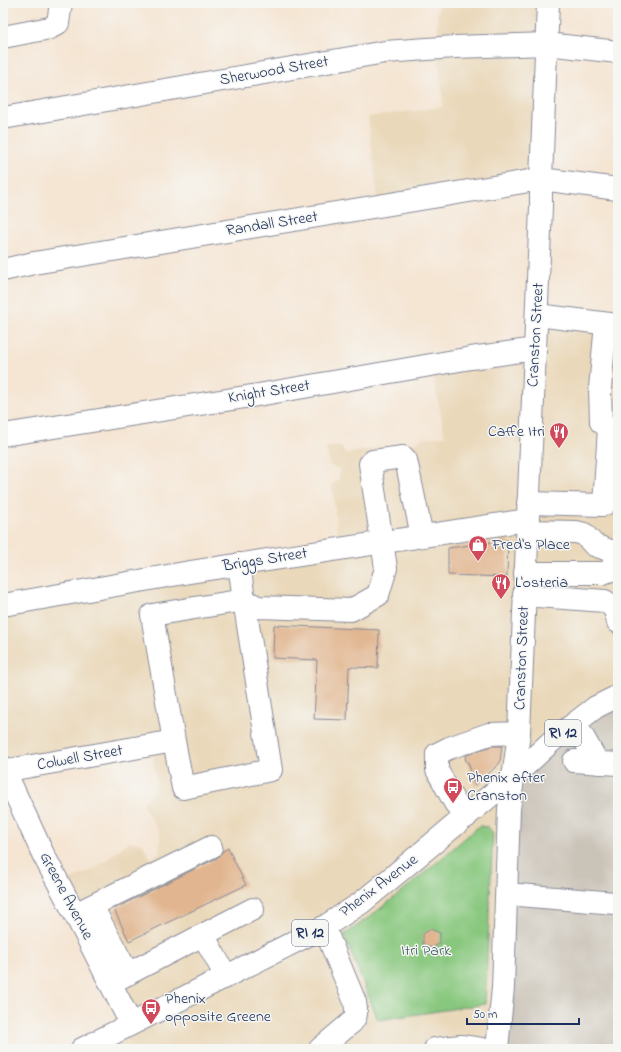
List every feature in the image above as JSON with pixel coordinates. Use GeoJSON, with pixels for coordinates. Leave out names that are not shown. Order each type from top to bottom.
{"type":"FeatureCollection","features":[{"type":"Feature","properties":{"kind":"street"},"geometry":{"type":"LineString","coordinates":[[3,37],[50,28],[58,23],[61,3]]}},
{"type":"Feature","properties":{"kind":"street","name":"Cranston Street"},"geometry":{"type":"LineString","coordinates":[[497,1049],[503,988],[509,809],[519,733],[548,3]]}},
{"type":"Feature","properties":{"kind":"street","name":"Sherwood Street"},"geometry":{"type":"LineString","coordinates":[[3,118],[385,52],[455,46],[547,44],[618,52]]}},
{"type":"Feature","properties":{"kind":"street","name":"Randall Street"},"geometry":{"type":"LineString","coordinates":[[3,270],[34,263],[541,179],[618,188]]}},
{"type":"Feature","properties":{"kind":"street"},"geometry":{"type":"LineString","coordinates":[[527,518],[604,505],[609,428],[601,422],[600,388],[612,324],[536,315]]}},
{"type":"Feature","properties":{"kind":"street","name":"Knight Street"},"geometry":{"type":"LineString","coordinates":[[3,435],[471,358],[535,349]]}},
{"type":"Feature","properties":{"kind":"street"},"geometry":{"type":"LineString","coordinates":[[239,564],[244,600],[271,770],[183,788],[165,743],[152,615],[244,600],[258,606],[351,610],[378,595],[386,568],[370,464],[372,461],[403,457],[406,460],[422,536]]}},
{"type":"Feature","properties":{"kind":"street"},"geometry":{"type":"LineString","coordinates":[[525,573],[603,573],[614,569],[614,558],[612,551],[594,544],[584,534],[527,518]]}},
{"type":"Feature","properties":{"kind":"street","name":"Briggs Street"},"geometry":{"type":"LineString","coordinates":[[3,605],[239,564],[382,543],[527,518]]}},
{"type":"Feature","properties":{"kind":"street"},"geometry":{"type":"LineString","coordinates":[[524,595],[605,601],[615,609],[618,622]]}},
{"type":"Feature","properties":{"kind":"street","name":"RI 12"},"geometry":{"type":"LineString","coordinates":[[513,778],[554,740],[596,707],[618,696]]}},
{"type":"Feature","properties":{"kind":"street"},"geometry":{"type":"LineString","coordinates":[[575,724],[608,763]]}},
{"type":"Feature","properties":{"kind":"street"},"geometry":{"type":"LineString","coordinates":[[466,817],[455,803],[437,770],[437,754],[449,748],[490,734],[519,733]]}},
{"type":"Feature","properties":{"kind":"street","name":"Colwell Street"},"geometry":{"type":"LineString","coordinates":[[4,770],[165,743]]}},
{"type":"Feature","properties":{"kind":"street"},"geometry":{"type":"LineString","coordinates":[[574,761],[608,763]]}},
{"type":"Feature","properties":{"kind":"street","name":"Greene Avenue"},"geometry":{"type":"LineString","coordinates":[[4,770],[43,854],[83,910],[119,979],[131,1024]]}},
{"type":"Feature","properties":{"kind":"street","name":"Phenix Avenue"},"geometry":{"type":"LineString","coordinates":[[91,1047],[131,1024],[324,926],[360,903],[513,778]]}},
{"type":"Feature","properties":{"kind":"street"},"geometry":{"type":"LineString","coordinates":[[83,910],[211,847]]}},
{"type":"Feature","properties":{"kind":"street"},"geometry":{"type":"LineString","coordinates":[[507,894],[615,903]]}},
{"type":"Feature","properties":{"kind":"street"},"geometry":{"type":"LineString","coordinates":[[119,979],[253,909]]}},
{"type":"Feature","properties":{"kind":"street"},"geometry":{"type":"LineString","coordinates":[[321,1049],[356,1018],[357,1012],[324,926]]}},
{"type":"Feature","properties":{"kind":"street"},"geometry":{"type":"LineString","coordinates":[[203,935],[226,976]]}},
{"type":"Feature","properties":{"kind":"street"},"geometry":{"type":"LineString","coordinates":[[435,1049],[461,1046],[482,1049]]}},
{"type":"Feature","properties":{"kind":"street"},"geometry":{"type":"LineString","coordinates":[[321,1049],[332,1047],[339,1049]]}},
{"type":"Feature","properties":{"kind":"shaded area"},"geometry":{"type":"Polygon","coordinates":[[[439,3],[548,3],[541,172],[378,202],[368,117],[441,107],[443,105],[438,50],[437,14],[439,3]]]}},
{"type":"Feature","properties":{"kind":"shaded area"},"geometry":{"type":"Polygon","coordinates":[[[537,317],[618,324],[618,700],[501,1049],[93,1049],[131,1030],[61,884],[94,869],[129,842],[142,843],[151,859],[159,852],[160,833],[142,803],[153,793],[157,783],[151,746],[3,760],[3,604],[339,548],[332,484],[339,479],[339,469],[330,466],[326,447],[341,447],[345,453],[416,443],[422,438],[445,436],[431,366],[532,347],[537,317]]]}},
{"type":"Feature","properties":{"kind":"shaded area"},"geometry":{"type":"Polygon","coordinates":[[[618,700],[618,1049],[501,1049],[517,774],[618,700]]]}},
{"type":"Feature","properties":{"kind":"green space","name":"Itri Park"},"geometry":{"type":"Polygon","coordinates":[[[479,826],[488,827],[493,833],[485,1004],[378,1020],[344,935],[396,896],[479,826]]]}},
{"type":"Feature","properties":{"kind":"building","name":"Fred's Place"},"geometry":{"type":"Polygon","coordinates":[[[508,540],[507,577],[448,575],[448,548],[508,540]]]}},
{"type":"Feature","properties":{"kind":"building"},"geometry":{"type":"Polygon","coordinates":[[[274,625],[379,630],[378,668],[349,667],[347,720],[314,719],[317,660],[273,658],[274,625]]]}},
{"type":"Feature","properties":{"kind":"building"},"geometry":{"type":"Polygon","coordinates":[[[491,746],[502,746],[500,763],[475,786],[465,756],[491,746]]]}},
{"type":"Feature","properties":{"kind":"building"},"geometry":{"type":"Polygon","coordinates":[[[228,848],[246,885],[129,941],[114,909],[217,858],[228,848]]]}},
{"type":"Feature","properties":{"kind":"building"},"geometry":{"type":"Polygon","coordinates":[[[431,929],[440,933],[440,943],[432,948],[423,944],[423,934],[431,929]]]}},
{"type":"Feature","properties":{"kind":"place","name":"Caffe Itri"},"geometry":{"type":"Point","coordinates":[559,449]}},
{"type":"Feature","properties":{"kind":"place","name":"Fred's Place"},"geometry":{"type":"Point","coordinates":[478,562]}},
{"type":"Feature","properties":{"kind":"place","name":"L'osteria"},"geometry":{"type":"Point","coordinates":[501,600]}},
{"type":"Feature","properties":{"kind":"place","name":"Phenix after Cranston"},"geometry":{"type":"Point","coordinates":[453,804]}},
{"type":"Feature","properties":{"kind":"place","name":"Phenix opposite Greene"},"geometry":{"type":"Point","coordinates":[151,1025]}}]}
